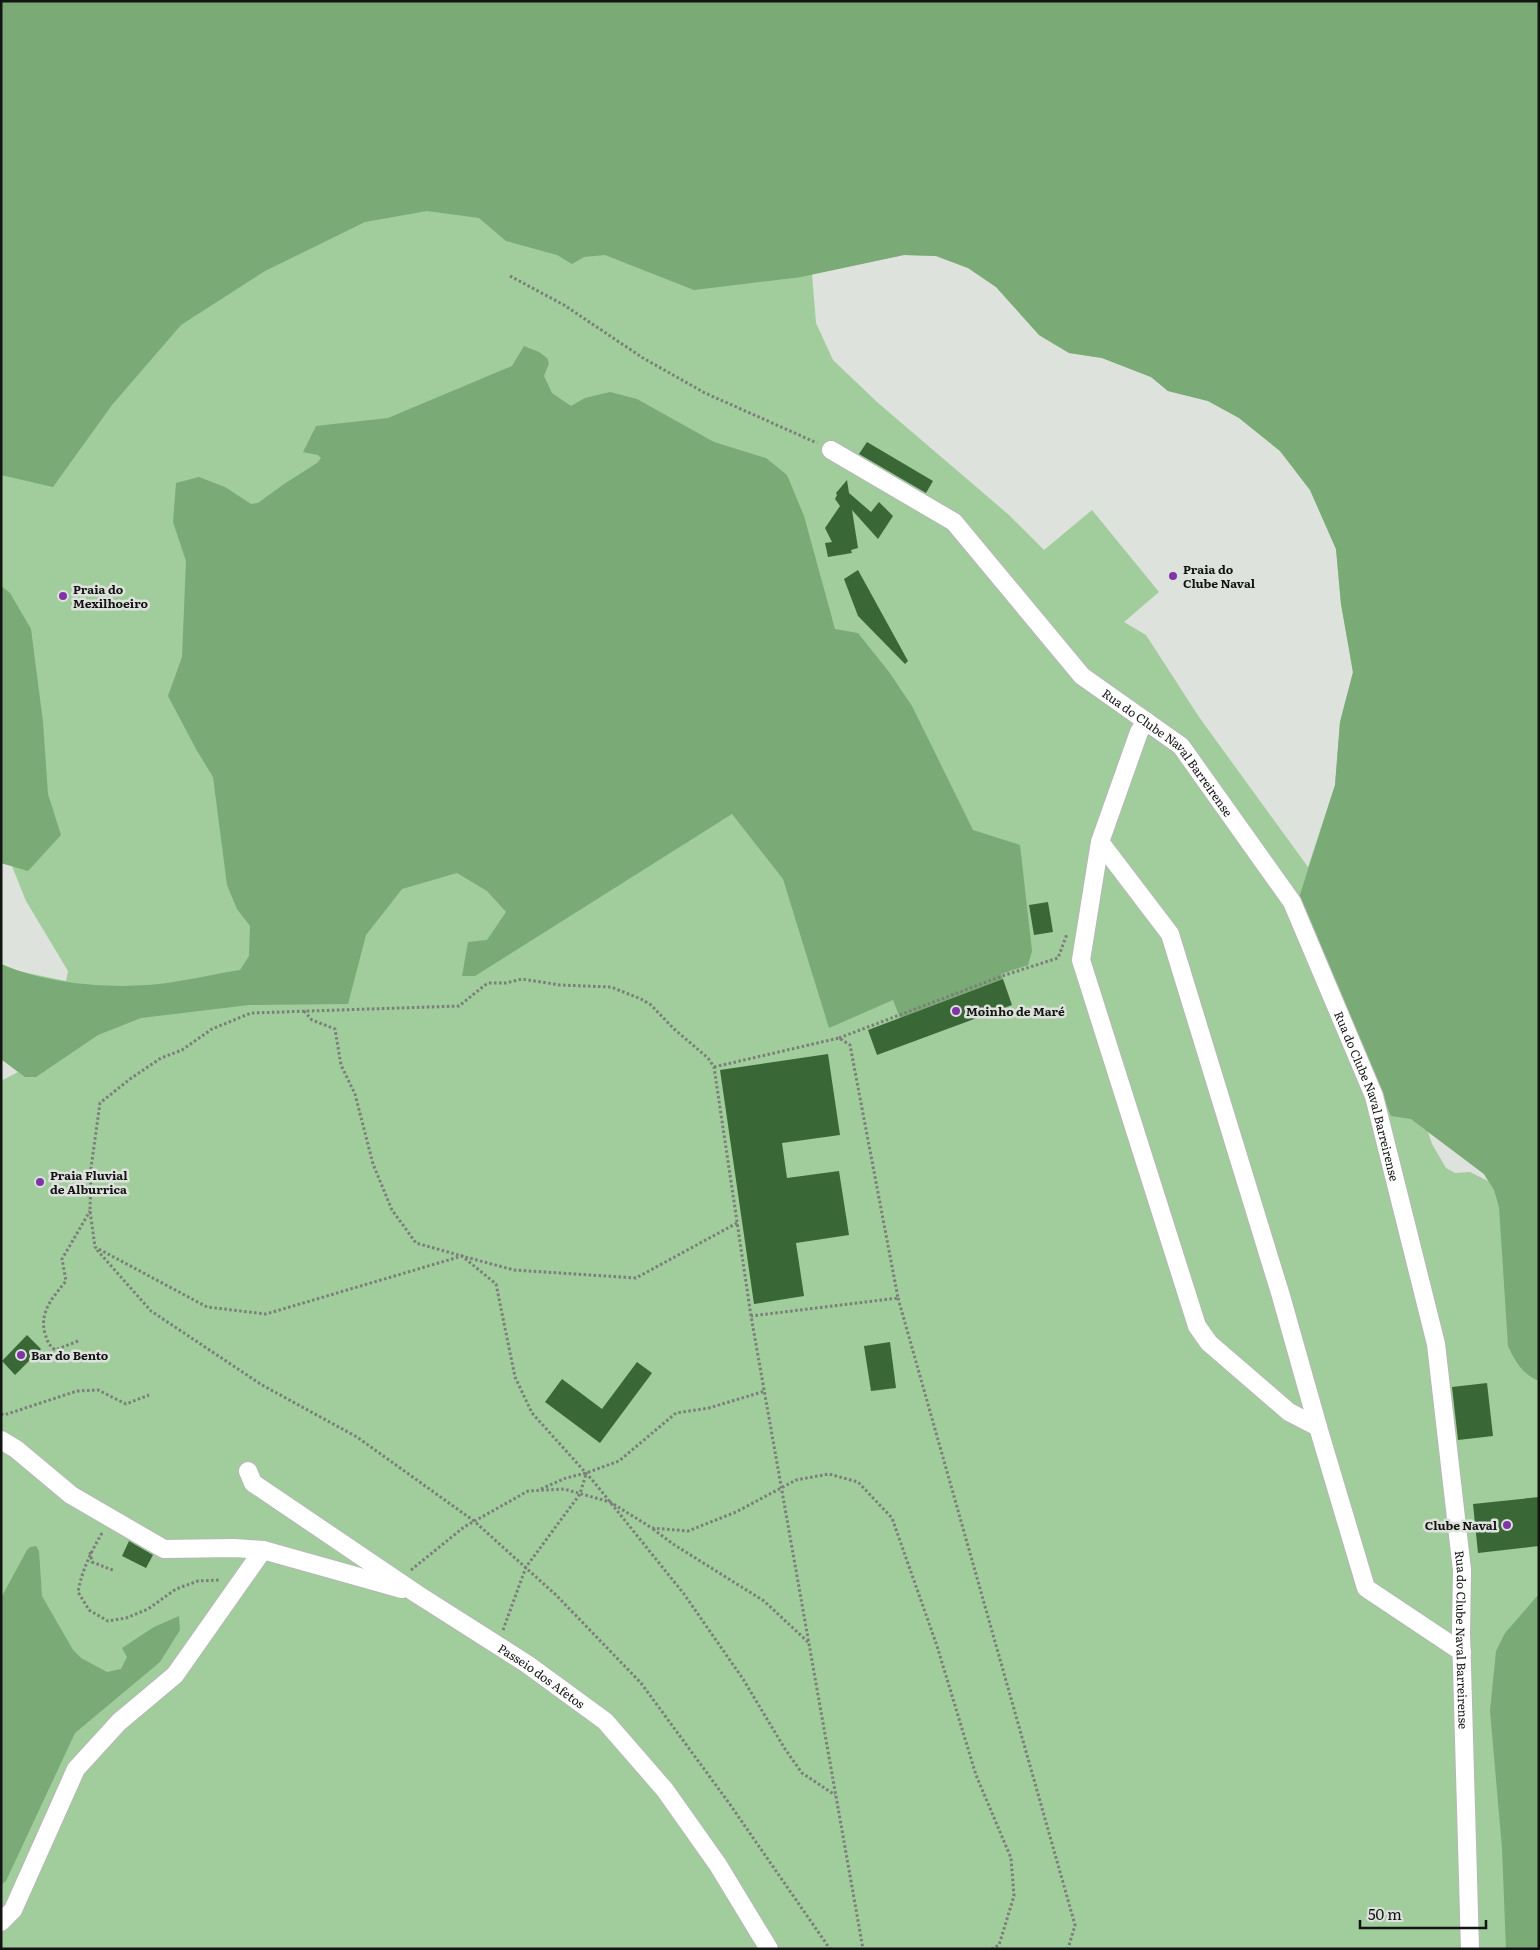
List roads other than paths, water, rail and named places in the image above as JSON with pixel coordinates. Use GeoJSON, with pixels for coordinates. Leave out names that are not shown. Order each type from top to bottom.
{"type":"FeatureCollection","features":[{"type":"Feature","properties":{"kind":"street","name":"Rua do Clube Naval Barreirense"},"geometry":{"type":"LineString","coordinates":[[831,450],[954,522],[1082,676],[1180,746],[1292,902],[1374,1096],[1436,1344],[1462,1570],[1462,1652],[1470,1949]]}},
{"type":"Feature","properties":{"kind":"street"},"geometry":{"type":"LineString","coordinates":[[1146,721],[1139,732],[1100,842],[1082,960],[1197,1326],[1209,1343],[1289,1412],[1318,1427]]}},
{"type":"Feature","properties":{"kind":"street"},"geometry":{"type":"LineString","coordinates":[[1100,842],[1170,934],[1281,1296],[1366,1588],[1462,1652]]}},
{"type":"Feature","properties":{"kind":"street"},"geometry":{"type":"LineString","coordinates":[[1,1440],[16,1449],[70,1495],[164,1549],[234,1548],[263,1550],[417,1594]]}},
{"type":"Feature","properties":{"kind":"street","name":"Passeio dos Afetos"},"geometry":{"type":"LineString","coordinates":[[248,1472],[253,1483],[417,1594],[528,1664],[605,1721],[665,1790],[718,1865],[770,1949]]}},
{"type":"Feature","properties":{"kind":"street"},"geometry":{"type":"LineString","coordinates":[[1,1922],[13,1910],[76,1769],[119,1722],[175,1675],[263,1550]]}},
{"type":"Feature","properties":{"kind":"place","name":"Praia do Clube Naval"},"geometry":{"type":"Point","coordinates":[1173,576]}},
{"type":"Feature","properties":{"kind":"place","name":"Praia do Mexilhoeiro"},"geometry":{"type":"Point","coordinates":[63,596]}},
{"type":"Feature","properties":{"kind":"place","name":"Moinho de Maré"},"geometry":{"type":"Point","coordinates":[956,1011]}},
{"type":"Feature","properties":{"kind":"place","name":"Praia Fluvial de Alburrica"},"geometry":{"type":"Point","coordinates":[40,1182]}},
{"type":"Feature","properties":{"kind":"place","name":"Bar do Bento"},"geometry":{"type":"Point","coordinates":[21,1355]}},
{"type":"Feature","properties":{"kind":"place","name":"Clube Naval"},"geometry":{"type":"Point","coordinates":[1507,1525]}}]}
